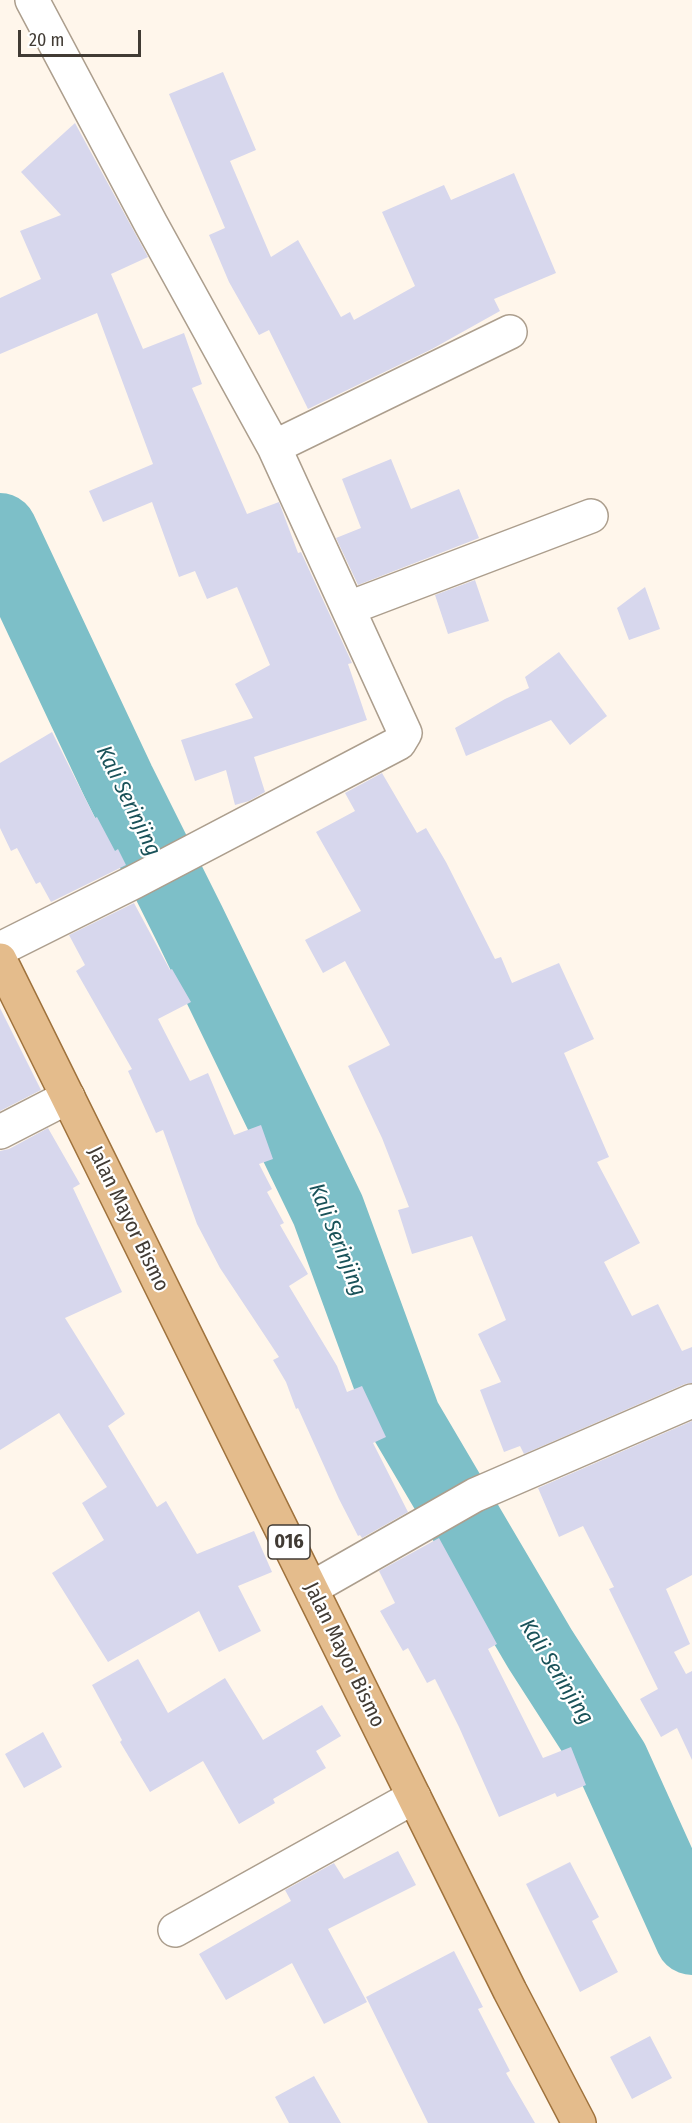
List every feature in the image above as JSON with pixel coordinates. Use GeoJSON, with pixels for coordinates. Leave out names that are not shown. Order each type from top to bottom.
{"type":"FeatureCollection","features":[{"type":"Feature","properties":{"kind":"main road","name":"Jalan Mayor Bismo"},"geometry":{"type":"LineString","coordinates":[[0,960],[510,1991],[579,2123]]}},
{"type":"Feature","properties":{"kind":"street"},"geometry":{"type":"LineString","coordinates":[[0,949],[198,849],[399,743],[405,733],[274,447],[151,224],[32,0]]}},
{"type":"Feature","properties":{"kind":"street"},"geometry":{"type":"LineString","coordinates":[[274,447],[510,332]]}},
{"type":"Feature","properties":{"kind":"street"},"geometry":{"type":"LineString","coordinates":[[349,608],[591,516]]}},
{"type":"Feature","properties":{"kind":"street"},"geometry":{"type":"LineString","coordinates":[[0,1132],[68,1097]]}},
{"type":"Feature","properties":{"kind":"street"},"geometry":{"type":"LineString","coordinates":[[312,1588],[475,1494],[692,1401]]}},
{"type":"Feature","properties":{"kind":"street"},"geometry":{"type":"LineString","coordinates":[[174,1930],[414,1797]]}},
{"type":"Feature","properties":{"kind":"building"},"geometry":{"type":"Polygon","coordinates":[[[223,72],[256,150],[230,161],[271,257],[298,240],[341,317],[350,312],[354,320],[415,286],[382,212],[444,185],[451,200],[514,173],[556,273],[494,299],[500,311],[432,349],[308,409],[269,330],[259,335],[229,282],[209,235],[225,228],[169,94],[223,72]]]}},
{"type":"Feature","properties":{"kind":"building"},"geometry":{"type":"Polygon","coordinates":[[[75,123],[148,257],[111,274],[143,349],[184,333],[202,384],[192,388],[247,514],[279,502],[298,553],[301,552],[352,663],[348,664],[367,720],[254,757],[265,792],[249,801],[235,805],[226,770],[195,781],[181,740],[253,718],[235,684],[270,665],[237,587],[207,599],[195,571],[179,577],[152,502],[103,522],[89,491],[153,464],[97,313],[0,354],[0,298],[41,279],[20,231],[61,215],[21,172],[75,123]]]}},
{"type":"Feature","properties":{"kind":"building"},"geometry":{"type":"Polygon","coordinates":[[[391,459],[411,509],[459,489],[479,538],[358,585],[336,538],[361,528],[342,479],[391,459]]]}},
{"type":"Feature","properties":{"kind":"building"},"geometry":{"type":"Polygon","coordinates":[[[475,580],[489,621],[448,634],[435,595],[475,580]]]}},
{"type":"Feature","properties":{"kind":"building"},"geometry":{"type":"Polygon","coordinates":[[[645,587],[660,629],[629,640],[617,608],[645,587]]]}},
{"type":"Feature","properties":{"kind":"building"},"geometry":{"type":"Polygon","coordinates":[[[559,652],[607,716],[570,745],[551,720],[466,756],[455,728],[529,688],[525,677],[559,652]]]}},
{"type":"Feature","properties":{"kind":"building"},"geometry":{"type":"Polygon","coordinates":[[[52,732],[95,818],[97,817],[115,851],[118,849],[126,865],[51,902],[40,882],[36,884],[17,848],[11,851],[0,828],[0,763],[52,732]]]}},
{"type":"Feature","properties":{"kind":"building"},"geometry":{"type":"Polygon","coordinates":[[[382,773],[417,833],[426,828],[446,862],[495,959],[501,957],[512,983],[559,963],[594,1039],[564,1053],[609,1157],[597,1162],[640,1243],[604,1262],[632,1316],[658,1304],[682,1351],[692,1347],[692,1383],[685,1384],[524,1454],[520,1446],[504,1452],[480,1390],[501,1382],[478,1334],[506,1320],[472,1236],[412,1254],[398,1210],[409,1207],[382,1138],[348,1066],[390,1045],[345,961],[323,973],[305,940],[361,911],[316,832],[355,811],[345,793],[382,773]]]}},
{"type":"Feature","properties":{"kind":"building"},"geometry":{"type":"Polygon","coordinates":[[[134,903],[170,970],[172,969],[191,1002],[158,1019],[190,1081],[208,1073],[234,1135],[261,1125],[273,1159],[259,1164],[272,1189],[267,1192],[284,1223],[280,1225],[308,1274],[289,1286],[337,1366],[347,1392],[362,1386],[386,1437],[373,1443],[408,1512],[362,1538],[358,1536],[339,1499],[298,1408],[296,1409],[286,1382],[273,1360],[279,1357],[220,1268],[197,1224],[163,1130],[156,1133],[128,1071],[132,1069],[76,971],[85,965],[69,935],[134,903]]]}},
{"type":"Feature","properties":{"kind":"building"},"geometry":{"type":"Polygon","coordinates":[[[0,1008],[41,1090],[0,1111],[0,1008]]]}},
{"type":"Feature","properties":{"kind":"building"},"geometry":{"type":"Polygon","coordinates":[[[48,1128],[80,1184],[73,1188],[122,1292],[65,1318],[125,1414],[108,1426],[157,1507],[166,1501],[197,1554],[254,1531],[272,1572],[238,1586],[261,1631],[219,1652],[199,1611],[108,1662],[52,1573],[104,1540],[82,1503],[107,1487],[59,1413],[0,1450],[0,1151],[9,1149],[48,1128]]]}},
{"type":"Feature","properties":{"kind":"building"},"geometry":{"type":"Polygon","coordinates":[[[692,1421],[692,1575],[666,1589],[690,1644],[674,1652],[686,1674],[692,1671],[692,1760],[677,1728],[661,1737],[640,1699],[658,1689],[609,1589],[614,1587],[583,1526],[559,1537],[538,1488],[692,1421]]]}},
{"type":"Feature","properties":{"kind":"building"},"geometry":{"type":"Polygon","coordinates":[[[439,1538],[497,1644],[488,1649],[543,1758],[571,1747],[586,1785],[557,1797],[555,1793],[499,1817],[435,1679],[427,1683],[408,1648],[403,1651],[380,1611],[395,1603],[379,1571],[439,1538]]]}},
{"type":"Feature","properties":{"kind":"building"},"geometry":{"type":"Polygon","coordinates":[[[138,1659],[168,1713],[225,1678],[263,1740],[322,1705],[341,1736],[316,1751],[326,1768],[273,1799],[275,1803],[239,1824],[203,1761],[150,1792],[120,1742],[122,1740],[92,1685],[138,1659]]]}},
{"type":"Feature","properties":{"kind":"building"},"geometry":{"type":"Polygon","coordinates":[[[43,1732],[62,1767],[24,1788],[5,1754],[43,1732]]]}},
{"type":"Feature","properties":{"kind":"building"},"geometry":{"type":"Polygon","coordinates":[[[398,1851],[416,1885],[328,1929],[367,2002],[324,2024],[292,1963],[226,2000],[199,1954],[291,1901],[285,1890],[334,1863],[344,1879],[398,1851]]]}},
{"type":"Feature","properties":{"kind":"building"},"geometry":{"type":"Polygon","coordinates":[[[570,1862],[599,1917],[592,1921],[618,1972],[580,1992],[526,1884],[570,1862]]]}},
{"type":"Feature","properties":{"kind":"building"},"geometry":{"type":"Polygon","coordinates":[[[454,1951],[483,2007],[478,2009],[510,2071],[506,2073],[535,2123],[428,2123],[366,1997],[454,1951]]]}},
{"type":"Feature","properties":{"kind":"building"},"geometry":{"type":"Polygon","coordinates":[[[650,2036],[672,2078],[632,2099],[610,2057],[650,2036]]]}},
{"type":"Feature","properties":{"kind":"building"},"geometry":{"type":"Polygon","coordinates":[[[314,2076],[341,2123],[289,2123],[275,2097],[314,2076]]]}},
{"type":"Feature","properties":{"kind":"waterway","name":"Kali Serinjing"},"geometry":{"type":"LineString","coordinates":[[0,530],[118,781],[328,1210],[404,1418],[540,1649],[612,1761],[692,1938]]}}]}
